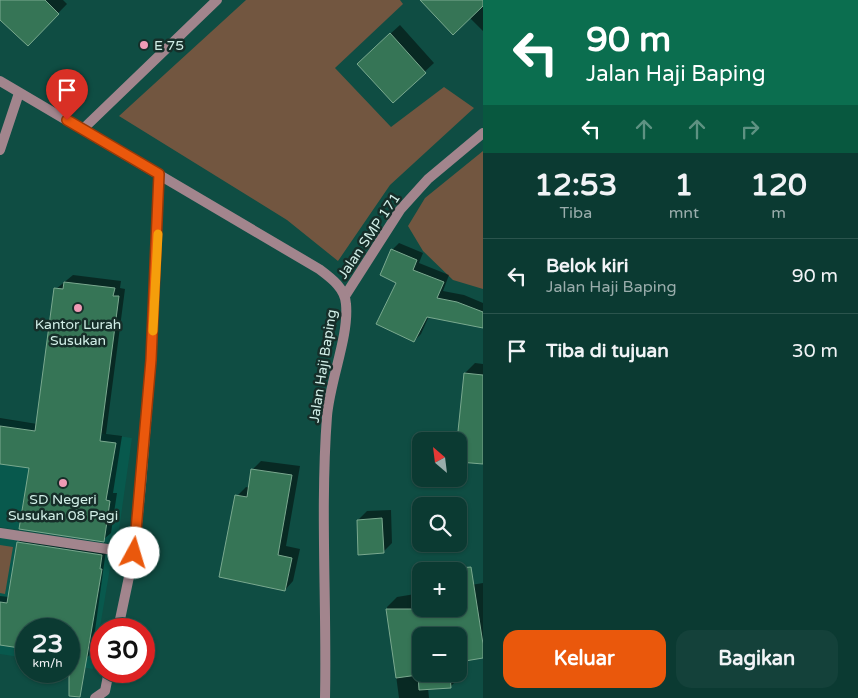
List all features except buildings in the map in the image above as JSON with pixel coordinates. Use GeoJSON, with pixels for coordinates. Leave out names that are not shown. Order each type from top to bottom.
{"type":"FeatureCollection","features":[{"type":"Feature","properties":{"kind":"street"},"geometry":{"type":"LineString","coordinates":[[83,129],[217,0]]}},
{"type":"Feature","properties":{"kind":"street","name":"Jalan Haji Baping"},"geometry":{"type":"LineString","coordinates":[[0,81],[319,269],[335,282],[346,296],[346,319],[331,388],[325,452],[325,698]]}},
{"type":"Feature","properties":{"kind":"street"},"geometry":{"type":"LineString","coordinates":[[0,150],[19,92]]}},
{"type":"Feature","properties":{"kind":"street","name":"Jalan SMP 171"},"geometry":{"type":"LineString","coordinates":[[346,296],[400,210],[428,179],[483,133]]}},
{"type":"Feature","properties":{"kind":"street"},"geometry":{"type":"LineString","coordinates":[[120,618],[134,553],[151,360],[159,174]]}},
{"type":"Feature","properties":{"kind":"street"},"geometry":{"type":"LineString","coordinates":[[0,533],[134,553]]}},
{"type":"Feature","properties":{"kind":"street"},"geometry":{"type":"LineString","coordinates":[[95,698],[105,691],[107,683]]}},
{"type":"Feature","properties":{"kind":"shaded area"},"geometry":{"type":"Polygon","coordinates":[[[246,0],[400,0],[403,4],[335,68],[391,127],[444,87],[474,108],[390,185],[338,261],[287,220],[119,116],[246,0]]]}},
{"type":"Feature","properties":{"kind":"shaded area"},"geometry":{"type":"Polygon","coordinates":[[[483,151],[483,289],[453,280],[423,251],[408,226],[425,198],[483,151]]]}},
{"type":"Feature","properties":{"kind":"shaded area","name":"SD Negeri Susukan 08 Pagi"},"geometry":{"type":"Polygon","coordinates":[[[0,419],[132,438],[117,544],[0,527],[0,419]]]}},
{"type":"Feature","properties":{"kind":"shaded area"},"geometry":{"type":"Polygon","coordinates":[[[0,537],[112,556],[102,618],[90,618],[90,668],[80,667],[80,618],[15,618],[15,656],[0,654],[0,537]]]}},
{"type":"Feature","properties":{"kind":"shaded area"},"geometry":{"type":"Polygon","coordinates":[[[0,545],[13,547],[5,594],[0,593],[0,545]]]}},
{"type":"Feature","properties":{"kind":"slow traffic"},"geometry":{"type":"LineString","coordinates":[[153,331],[158,234]]}},
{"type":"Feature","properties":{"kind":"place","name":"E 75"},"geometry":{"type":"Point","coordinates":[144,45]}},
{"type":"Feature","properties":{"kind":"place","name":"Kantor Lurah Susukan"},"geometry":{"type":"Point","coordinates":[78,308]}},
{"type":"Feature","properties":{"kind":"place","name":"SD Negeri Susukan 08 Pagi"},"geometry":{"type":"Point","coordinates":[63,483]}},
{"type":"Feature","properties":{"kind":"route"},"geometry":{"type":"LineString","coordinates":[[67,120],[159,174],[156,270],[147,421],[134,553]]}}]}
